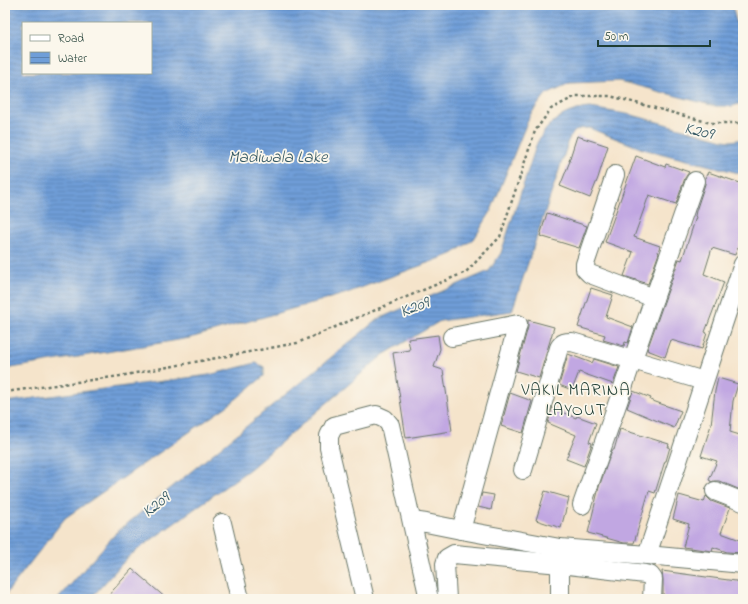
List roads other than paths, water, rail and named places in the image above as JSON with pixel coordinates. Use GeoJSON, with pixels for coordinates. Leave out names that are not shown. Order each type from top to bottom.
{"type":"FeatureCollection","features":[{"type":"Feature","properties":{"kind":"street"},"geometry":{"type":"LineString","coordinates":[[615,174],[585,264],[585,269],[590,274],[654,298]]}},
{"type":"Feature","properties":{"kind":"street"},"geometry":{"type":"LineString","coordinates":[[582,505],[695,181]]}},
{"type":"Feature","properties":{"kind":"street"},"geometry":{"type":"LineString","coordinates":[[647,555],[743,264]]}},
{"type":"Feature","properties":{"kind":"street"},"geometry":{"type":"LineString","coordinates":[[452,337],[518,324],[461,530]]}},
{"type":"Feature","properties":{"kind":"street"},"geometry":{"type":"LineString","coordinates":[[523,470],[559,348],[566,342],[572,342],[704,381]]}},
{"type":"Feature","properties":{"kind":"street"},"geometry":{"type":"LineString","coordinates":[[365,599],[329,448],[329,436],[334,426],[376,414],[385,419],[390,425],[429,599]]}},
{"type":"Feature","properties":{"kind":"street"},"geometry":{"type":"LineString","coordinates":[[715,491],[743,502]]}},
{"type":"Feature","properties":{"kind":"street"},"geometry":{"type":"LineString","coordinates":[[412,521],[461,530],[560,556],[645,574],[653,579],[652,599]]}},
{"type":"Feature","properties":{"kind":"street"},"geometry":{"type":"LineString","coordinates":[[222,523],[240,599]]}},
{"type":"Feature","properties":{"kind":"street"},"geometry":{"type":"LineString","coordinates":[[447,599],[445,564],[447,558],[454,554],[560,556],[647,555],[743,564]]}},
{"type":"Feature","properties":{"kind":"street"},"geometry":{"type":"LineString","coordinates":[[560,556],[560,599]]}},
{"type":"Feature","properties":{"kind":"water","name":"Madiwala Lake"},"geometry":{"type":"Polygon","coordinates":[[[5,5],[732,5],[743,50],[743,103],[732,106],[715,106],[619,81],[570,83],[546,94],[530,115],[490,213],[474,239],[452,254],[344,294],[190,338],[5,369],[5,5]]]}},
{"type":"Feature","properties":{"kind":"water","name":"K209"},"geometry":{"type":"Polygon","coordinates":[[[590,108],[632,115],[723,140],[731,141],[743,139],[743,174],[643,149],[589,128],[579,129],[574,132],[567,143],[512,311],[440,321],[383,355],[250,469],[130,555],[90,599],[58,599],[117,532],[378,319],[489,271],[501,253],[537,143],[552,123],[565,114],[590,108]]]}},
{"type":"Feature","properties":{"kind":"water"},"geometry":{"type":"Polygon","coordinates":[[[256,363],[264,367],[264,376],[230,404],[65,518],[5,595],[5,402],[209,375],[256,363]]]}},
{"type":"Feature","properties":{"kind":"district","name":"VAKIL MARINA LAYOUT"},"geometry":{"type":"Point","coordinates":[576,399]}}]}
